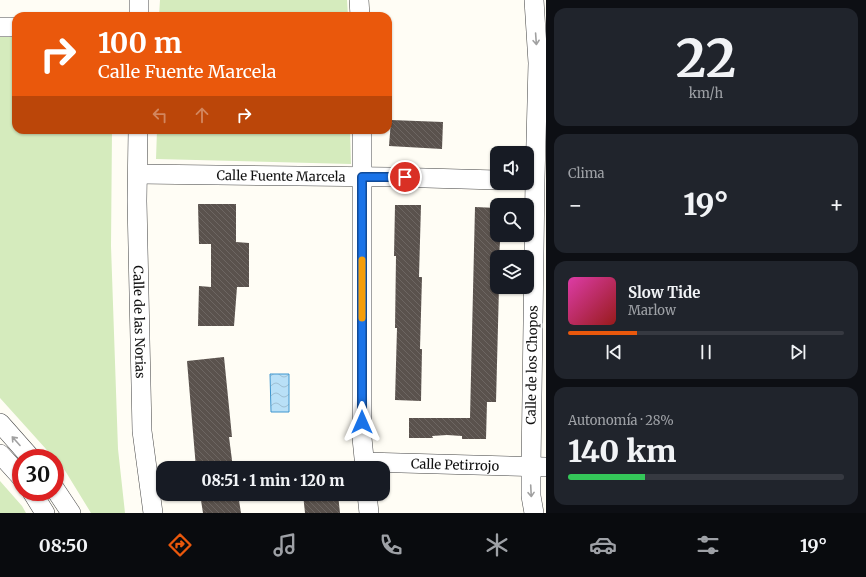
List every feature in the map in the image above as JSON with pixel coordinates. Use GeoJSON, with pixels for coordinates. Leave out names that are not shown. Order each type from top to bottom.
{"type":"FeatureCollection","features":[{"type":"Feature","properties":{"kind":"street"},"geometry":{"type":"LineString","coordinates":[[139,0],[139,12]]}},
{"type":"Feature","properties":{"kind":"street"},"geometry":{"type":"LineString","coordinates":[[359,0],[360,12]]}},
{"type":"Feature","properties":{"kind":"street","name":"Calle de los Chopos"},"geometry":{"type":"LineString","coordinates":[[534,0],[538,63],[536,180],[538,467],[531,496],[534,513]]}},
{"type":"Feature","properties":{"kind":"street"},"geometry":{"type":"LineString","coordinates":[[0,27],[12,27]]}},
{"type":"Feature","properties":{"kind":"street","name":"Calle de las Norias"},"geometry":{"type":"LineString","coordinates":[[138,134],[137,201],[142,431],[153,513]]}},
{"type":"Feature","properties":{"kind":"street"},"geometry":{"type":"LineString","coordinates":[[362,134],[362,438],[365,461]]}},
{"type":"Feature","properties":{"kind":"street","name":"Calle Fuente Marcela"},"geometry":{"type":"LineString","coordinates":[[138,174],[490,180]]}},
{"type":"Feature","properties":{"kind":"street"},"geometry":{"type":"LineString","coordinates":[[0,423],[23,449]]}},
{"type":"Feature","properties":{"kind":"street"},"geometry":{"type":"LineString","coordinates":[[0,454],[12,467]]}},
{"type":"Feature","properties":{"kind":"street","name":"Calle Petirrojo"},"geometry":{"type":"LineString","coordinates":[[390,465],[538,467]]}},
{"type":"Feature","properties":{"kind":"street"},"geometry":{"type":"LineString","coordinates":[[37,501],[44,513]]}},
{"type":"Feature","properties":{"kind":"street"},"geometry":{"type":"LineString","coordinates":[[63,501],[71,513]]}},
{"type":"Feature","properties":{"kind":"street"},"geometry":{"type":"LineString","coordinates":[[368,501],[369,513]]}},
{"type":"Feature","properties":{"kind":"green space"},"geometry":{"type":"Polygon","coordinates":[[[160,0],[347,0],[348,12],[159,12],[160,0]]]}},
{"type":"Feature","properties":{"kind":"green space"},"geometry":{"type":"Polygon","coordinates":[[[0,35],[12,35],[12,134],[112,134],[111,246],[118,449],[125,513],[91,513],[64,469],[64,449],[46,449],[0,398],[0,35]]]}},
{"type":"Feature","properties":{"kind":"green space"},"geometry":{"type":"Polygon","coordinates":[[[157,134],[350,134],[351,164],[156,159],[157,134]]]}},
{"type":"Feature","properties":{"kind":"green space"},"geometry":{"type":"Polygon","coordinates":[[[0,481],[12,495],[12,501],[18,501],[26,513],[0,513],[0,481]]]}},
{"type":"Feature","properties":{"kind":"water"},"geometry":{"type":"Polygon","coordinates":[[[270,374],[289,374],[289,412],[271,412],[270,374]]]}},
{"type":"Feature","properties":{"kind":"building"},"geometry":{"type":"Polygon","coordinates":[[[392,120],[443,122],[442,149],[389,146],[390,134],[392,134],[392,120]]]}},
{"type":"Feature","properties":{"kind":"building"},"geometry":{"type":"Polygon","coordinates":[[[198,204],[236,204],[236,242],[249,243],[249,287],[237,287],[234,326],[198,326],[199,286],[211,287],[211,244],[199,244],[198,204]]]}},
{"type":"Feature","properties":{"kind":"building"},"geometry":{"type":"Polygon","coordinates":[[[395,205],[421,205],[419,277],[422,277],[420,349],[422,349],[421,401],[395,400],[397,328],[395,328],[395,205]]]}},
{"type":"Feature","properties":{"kind":"building"},"geometry":{"type":"Polygon","coordinates":[[[475,207],[490,208],[490,242],[500,242],[499,250],[490,250],[490,294],[499,294],[496,402],[487,402],[486,439],[462,439],[462,436],[447,435],[432,436],[433,438],[409,438],[409,418],[470,418],[475,207]]]}},
{"type":"Feature","properties":{"kind":"building"},"geometry":{"type":"Polygon","coordinates":[[[224,357],[232,437],[229,437],[232,461],[195,461],[187,361],[224,357]]]}},
{"type":"Feature","properties":{"kind":"building"},"geometry":{"type":"Polygon","coordinates":[[[201,501],[239,501],[241,513],[203,513],[201,501]]]}},
{"type":"Feature","properties":{"kind":"building"},"geometry":{"type":"Polygon","coordinates":[[[304,501],[339,501],[340,513],[305,513],[304,501]]]}},
{"type":"Feature","properties":{"kind":"slow traffic"},"geometry":{"type":"LineString","coordinates":[[362,260],[362,318]]}},
{"type":"Feature","properties":{"kind":"route"},"geometry":{"type":"LineString","coordinates":[[362,422],[362,177],[405,177]]}}]}
